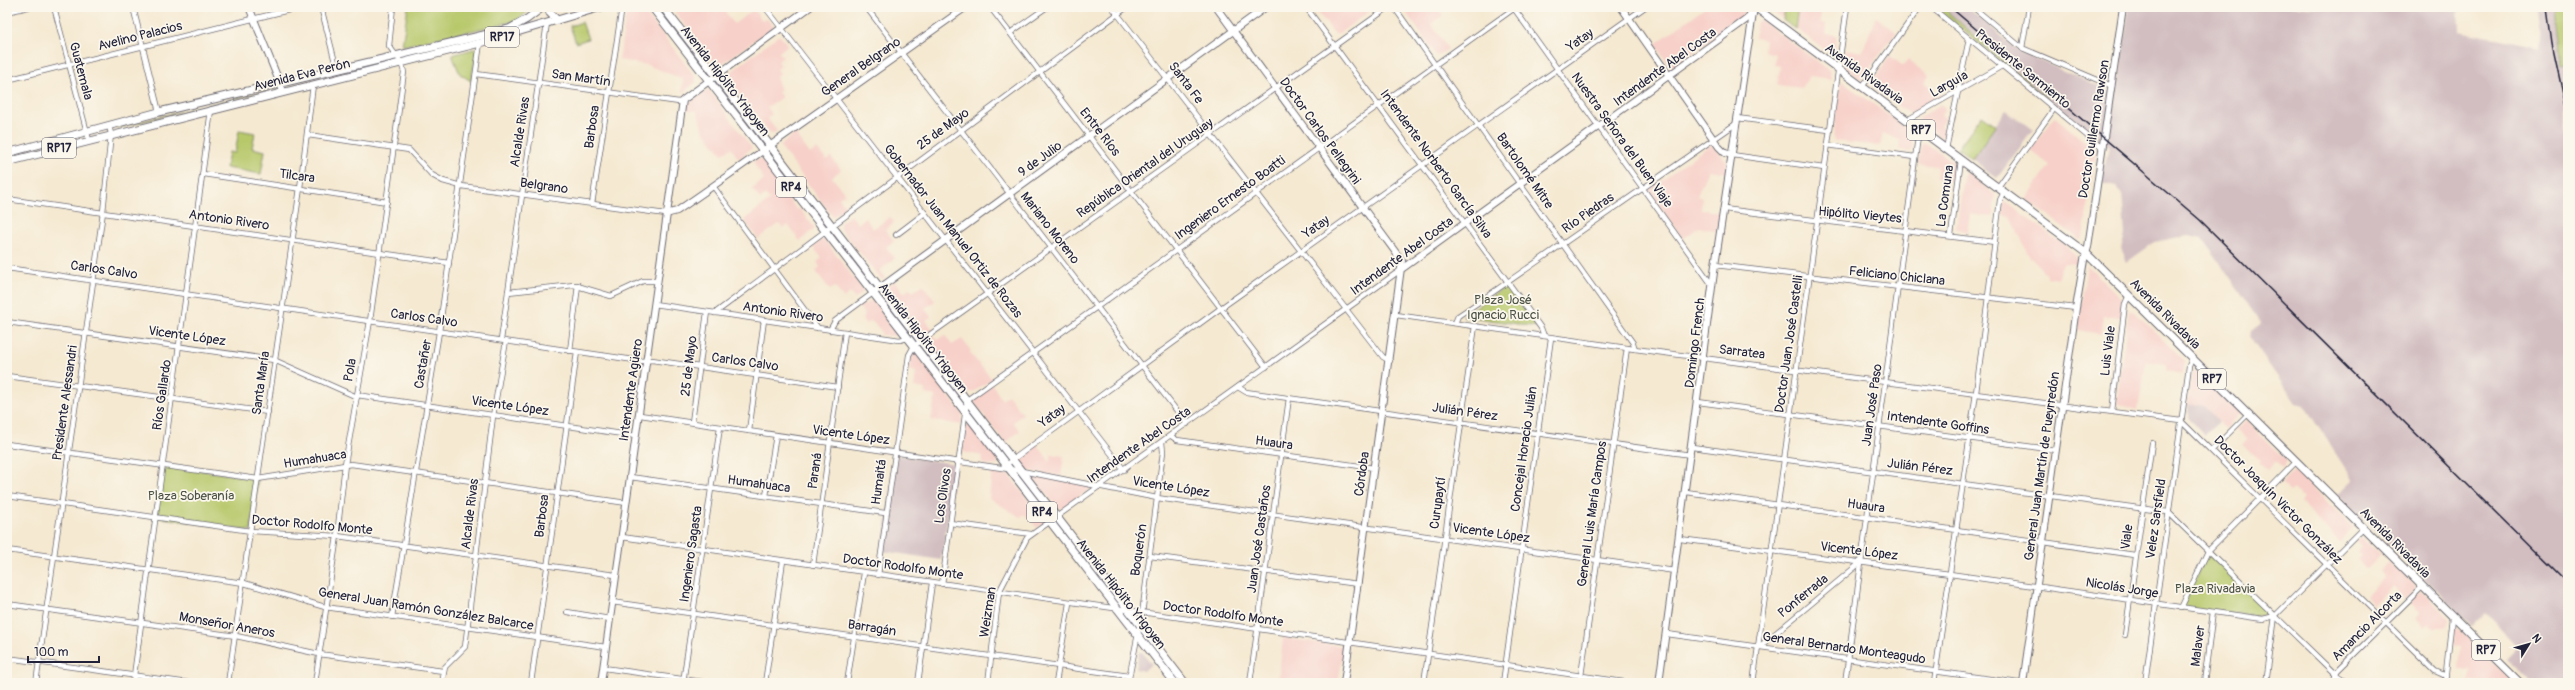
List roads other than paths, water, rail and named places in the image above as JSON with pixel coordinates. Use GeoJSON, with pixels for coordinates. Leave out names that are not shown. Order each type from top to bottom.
{"type":"FeatureCollection","features":[{"type":"Feature","properties":{"kind":"main road","name":"Avenida Eva Perón"},"geometry":{"type":"LineString","coordinates":[[8,152],[159,112],[281,84],[509,28],[527,19],[543,7]]}},
{"type":"Feature","properties":{"kind":"main road"},"geometry":{"type":"LineString","coordinates":[[548,7],[550,13],[557,20]]}},
{"type":"Feature","properties":{"kind":"main road","name":"Avenida Eva Perón"},"geometry":{"type":"LineString","coordinates":[[7,162],[111,134],[480,43],[601,7]]}},
{"type":"Feature","properties":{"kind":"main road","name":"Avenida Hipólito Yrigoyen"},"geometry":{"type":"LineString","coordinates":[[652,7],[965,412],[1005,467],[1120,610],[1175,683]]}},
{"type":"Feature","properties":{"kind":"main road","name":"Avenida Hipólito Yrigoyen"},"geometry":{"type":"LineString","coordinates":[[663,7],[1185,683]]}},
{"type":"Feature","properties":{"kind":"main road","name":"Avenida Rivadavia"},"geometry":{"type":"LineString","coordinates":[[1754,7],[2086,253],[2520,683]]}},
{"type":"Feature","properties":{"kind":"street"},"geometry":{"type":"LineString","coordinates":[[7,12],[28,7]]}},
{"type":"Feature","properties":{"kind":"street","name":"Guatemala"},"geometry":{"type":"LineString","coordinates":[[54,7],[68,65],[89,140]]}},
{"type":"Feature","properties":{"kind":"street"},"geometry":{"type":"LineString","coordinates":[[133,7],[159,112]]}},
{"type":"Feature","properties":{"kind":"street"},"geometry":{"type":"LineString","coordinates":[[249,7],[283,91]]}},
{"type":"Feature","properties":{"kind":"street","name":"Avelino Palacios"},"geometry":{"type":"LineString","coordinates":[[7,80],[301,7]]}},
{"type":"Feature","properties":{"kind":"street"},"geometry":{"type":"LineString","coordinates":[[321,7],[337,70]]}},
{"type":"Feature","properties":{"kind":"street"},"geometry":{"type":"LineString","coordinates":[[393,7],[389,46],[401,62]]}},
{"type":"Feature","properties":{"kind":"street","name":"Barbosa"},"geometry":{"type":"LineString","coordinates":[[592,204],[622,7]]}},
{"type":"Feature","properties":{"kind":"street","name":"Gobernador Juan Manuel Ortiz de Rozas"},"geometry":{"type":"LineString","coordinates":[[765,7],[1124,470]]}},
{"type":"Feature","properties":{"kind":"street"},"geometry":{"type":"LineString","coordinates":[[683,100],[810,7]]}},
{"type":"Feature","properties":{"kind":"street","name":"Mariano Moreno"},"geometry":{"type":"LineString","coordinates":[[866,7],[1187,424]]}},
{"type":"Feature","properties":{"kind":"street","name":"General Belgrano"},"geometry":{"type":"LineString","coordinates":[[769,145],[837,99],[966,7]]}},
{"type":"Feature","properties":{"kind":"street","name":"Entre Ríos"},"geometry":{"type":"LineString","coordinates":[[990,7],[1266,366]]}},
{"type":"Feature","properties":{"kind":"street"},"geometry":{"type":"LineString","coordinates":[[1010,33],[1047,7]]}},
{"type":"Feature","properties":{"kind":"street","name":"Santa Fe"},"geometry":{"type":"LineString","coordinates":[[1112,7],[1383,356],[1390,361]]}},
{"type":"Feature","properties":{"kind":"street","name":"25 de Mayo"},"geometry":{"type":"LineString","coordinates":[[715,312],[1127,7]]}},
{"type":"Feature","properties":{"kind":"street","name":"Doctor Carlos Pellegrini"},"geometry":{"type":"LineString","coordinates":[[1216,7],[1402,261],[1403,268]]}},
{"type":"Feature","properties":{"kind":"street","name":"9 de Julio"},"geometry":{"type":"LineString","coordinates":[[830,330],[834,321],[1266,7]]}},
{"type":"Feature","properties":{"kind":"street","name":"Intendente Norberto García Silva"},"geometry":{"type":"LineString","coordinates":[[1306,7],[1541,328],[1544,336]]}},
{"type":"Feature","properties":{"kind":"street","name":"República Oriental del Uruguay"},"geometry":{"type":"LineString","coordinates":[[914,346],[1389,7]]}},
{"type":"Feature","properties":{"kind":"street","name":"Bartolomé Mitre"},"geometry":{"type":"LineString","coordinates":[[1394,7],[1634,343],[1635,349]]}},
{"type":"Feature","properties":{"kind":"street","name":"Ingeniero Ernesto Boatti"},"geometry":{"type":"LineString","coordinates":[[967,400],[1514,7]]}},
{"type":"Feature","properties":{"kind":"street","name":"Nuestra Señora del Buen Viaje"},"geometry":{"type":"LineString","coordinates":[[1514,7],[1713,287]]}},
{"type":"Feature","properties":{"kind":"street"},"geometry":{"type":"LineString","coordinates":[[1621,7],[1722,151],[1732,155],[1824,168]]}},
{"type":"Feature","properties":{"kind":"street","name":"Yatay"},"geometry":{"type":"LineString","coordinates":[[1005,467],[1013,459],[1078,411],[1301,250],[1645,7]]}},
{"type":"Feature","properties":{"kind":"street","name":"Intendente Abel Costa"},"geometry":{"type":"LineString","coordinates":[[1056,516],[1124,470],[1465,223],[1600,128],[1747,20],[1754,7]]}},
{"type":"Feature","properties":{"kind":"street","name":"Domingo French"},"geometry":{"type":"LineString","coordinates":[[1659,683],[1680,539],[1715,265],[1754,7]]}},
{"type":"Feature","properties":{"kind":"street","name":"Doctor Juan José Castelli"},"geometry":{"type":"LineString","coordinates":[[1753,683],[1847,7]]}},
{"type":"Feature","properties":{"kind":"street"},"geometry":{"type":"LineString","coordinates":[[1862,87],[1920,7]]}},
{"type":"Feature","properties":{"kind":"street","name":"Presidente Sarmiento"},"geometry":{"type":"LineString","coordinates":[[1931,7],[2102,148]]}},
{"type":"Feature","properties":{"kind":"street","name":"Presidente Sarmiento"},"geometry":{"type":"LineString","coordinates":[[1973,7],[2022,48],[2112,86]]}},
{"type":"Feature","properties":{"kind":"street"},"geometry":{"type":"LineString","coordinates":[[2022,48],[2029,7]]}},
{"type":"Feature","properties":{"kind":"street","name":"Doctor Guillermo Rawson"},"geometry":{"type":"LineString","coordinates":[[2086,253],[2123,7]]}},
{"type":"Feature","properties":{"kind":"street","name":"Alcalde Rivas"},"geometry":{"type":"LineString","coordinates":[[443,671],[464,650],[508,292],[547,23]]}},
{"type":"Feature","properties":{"kind":"street"},"geometry":{"type":"LineString","coordinates":[[1946,149],[1969,39]]}},
{"type":"Feature","properties":{"kind":"street","name":"Castañer"},"geometry":{"type":"LineString","coordinates":[[392,617],[439,332],[480,43]]}},
{"type":"Feature","properties":{"kind":"street","name":"Pola"},"geometry":{"type":"LineString","coordinates":[[314,683],[337,536],[345,464],[370,322],[380,252],[404,72],[401,62]]}},
{"type":"Feature","properties":{"kind":"street","name":"Larguía"},"geometry":{"type":"LineString","coordinates":[[1906,120],[2002,66]]}},
{"type":"Feature","properties":{"kind":"street","name":"San Martín"},"geometry":{"type":"LineString","coordinates":[[476,74],[539,84],[680,102],[683,100]]}},
{"type":"Feature","properties":{"kind":"street","name":"Santa María"},"geometry":{"type":"LineString","coordinates":[[228,683],[244,583],[274,360],[308,135],[312,85]]}},
{"type":"Feature","properties":{"kind":"street","name":"Intendente Agüero"},"geometry":{"type":"LineString","coordinates":[[601,683],[615,575],[640,415],[666,214],[683,100]]}},
{"type":"Feature","properties":{"kind":"street","name":"Ríos Gallardo"},"geometry":{"type":"LineString","coordinates":[[133,683],[204,174],[211,109]]}},
{"type":"Feature","properties":{"kind":"street"},"geometry":{"type":"LineString","coordinates":[[1934,683],[1962,483],[1970,439],[2001,190],[2054,109]]}},
{"type":"Feature","properties":{"kind":"street"},"geometry":{"type":"LineString","coordinates":[[1737,121],[1829,130]]}},
{"type":"Feature","properties":{"kind":"street","name":"Río Piedras"},"geometry":{"type":"LineString","coordinates":[[1455,323],[1458,316],[1714,139],[1737,121]]}},
{"type":"Feature","properties":{"kind":"street","name":"Presidente Alessandri"},"geometry":{"type":"LineString","coordinates":[[36,683],[70,453],[103,212],[111,134],[109,125]]}},
{"type":"Feature","properties":{"kind":"street","name":"Juan José Paso"},"geometry":{"type":"LineString","coordinates":[[1845,683],[1860,563],[1881,426],[1919,129]]}},
{"type":"Feature","properties":{"kind":"street","name":"Belgrano"},"geometry":{"type":"LineString","coordinates":[[308,135],[394,148],[413,153],[437,178],[460,186],[666,214]]}},
{"type":"Feature","properties":{"kind":"street"},"geometry":{"type":"LineString","coordinates":[[7,144],[8,152]]}},
{"type":"Feature","properties":{"kind":"street"},"geometry":{"type":"LineString","coordinates":[[666,214],[677,211],[769,145]]}},
{"type":"Feature","properties":{"kind":"street"},"geometry":{"type":"LineString","coordinates":[[1827,145],[1915,157]]}},
{"type":"Feature","properties":{"kind":"street","name":"La Comuna"},"geometry":{"type":"LineString","coordinates":[[1950,235],[1961,160]]}},
{"type":"Feature","properties":{"kind":"street","name":"Tilcara"},"geometry":{"type":"LineString","coordinates":[[204,174],[387,202]]}},
{"type":"Feature","properties":{"kind":"street"},"geometry":{"type":"LineString","coordinates":[[713,186],[818,328]]}},
{"type":"Feature","properties":{"kind":"street","name":"Antonio Rivero"},"geometry":{"type":"LineString","coordinates":[[7,199],[449,263]]}},
{"type":"Feature","properties":{"kind":"street","name":"Hipólito Vieytes"},"geometry":{"type":"LineString","coordinates":[[1724,209],[1906,229],[1994,242]]}},
{"type":"Feature","properties":{"kind":"street"},"geometry":{"type":"LineString","coordinates":[[896,235],[925,213]]}},
{"type":"Feature","properties":{"kind":"street","name":"General Juan Martín de Pueyrredón"},"geometry":{"type":"LineString","coordinates":[[2023,683],[2076,308],[2086,253]]}},
{"type":"Feature","properties":{"kind":"street","name":"Feliciano Chiclana"},"geometry":{"type":"LineString","coordinates":[[1715,265],[1809,277],[1987,296],[2076,308]]}},
{"type":"Feature","properties":{"kind":"street","name":"Carlos Calvo"},"geometry":{"type":"LineString","coordinates":[[7,268],[283,307],[370,322],[503,340],[576,352],[700,367],[838,387]]}},
{"type":"Feature","properties":{"kind":"street","name":"Córdoba"},"geometry":{"type":"LineString","coordinates":[[1344,683],[1403,268]]}},
{"type":"Feature","properties":{"kind":"street"},"geometry":{"type":"LineString","coordinates":[[508,292],[578,285],[592,292],[611,296],[643,281],[658,281]]}},
{"type":"Feature","properties":{"kind":"street"},"geometry":{"type":"LineString","coordinates":[[570,350],[578,285]]}},
{"type":"Feature","properties":{"kind":"street","name":"Luis Viale"},"geometry":{"type":"LineString","coordinates":[[2112,411],[2125,304],[2129,295]]}},
{"type":"Feature","properties":{"kind":"street","name":"Antonio Rivero"},"geometry":{"type":"LineString","coordinates":[[654,304],[900,340],[907,338]]}},
{"type":"Feature","properties":{"kind":"street","name":"25 de Mayo"},"geometry":{"type":"LineString","coordinates":[[692,422],[707,312]]}},
{"type":"Feature","properties":{"kind":"street","name":"Sarratea"},"geometry":{"type":"LineString","coordinates":[[1396,315],[1551,338],[2063,404]]}},
{"type":"Feature","properties":{"kind":"street"},"geometry":{"type":"LineString","coordinates":[[749,431],[758,375],[764,320]]}},
{"type":"Feature","properties":{"kind":"street","name":"Vicente López"},"geometry":{"type":"LineString","coordinates":[[7,322],[274,360],[357,396],[636,436]]}},
{"type":"Feature","properties":{"kind":"street","name":"Curupaytí"},"geometry":{"type":"LineString","coordinates":[[1424,683],[1475,326]]}},
{"type":"Feature","properties":{"kind":"street","name":"Paraná"},"geometry":{"type":"LineString","coordinates":[[813,565],[845,332]]}},
{"type":"Feature","properties":{"kind":"street","name":"Concejal Horacio Julián"},"geometry":{"type":"LineString","coordinates":[[1502,683],[1551,338]]}},
{"type":"Feature","properties":{"kind":"street","name":"Humaitá"},"geometry":{"type":"LineString","coordinates":[[878,575],[885,513],[909,355],[914,346]]}},
{"type":"Feature","properties":{"kind":"street","name":"General Luis María Campos"},"geometry":{"type":"LineString","coordinates":[[1580,683],[1627,348]]}},
{"type":"Feature","properties":{"kind":"street","name":"Barbosa"},"geometry":{"type":"LineString","coordinates":[[531,683],[576,352]]}},
{"type":"Feature","properties":{"kind":"street","name":"Velez Sarsfield"},"geometry":{"type":"LineString","coordinates":[[2144,683],[2189,366],[2192,359]]}},
{"type":"Feature","properties":{"kind":"street"},"geometry":{"type":"LineString","coordinates":[[7,376],[268,412]]}},
{"type":"Feature","properties":{"kind":"street","name":"Julián Pérez"},"geometry":{"type":"LineString","coordinates":[[1238,387],[1246,392],[1691,455]]}},
{"type":"Feature","properties":{"kind":"street","name":"Juan José Castaños"},"geometry":{"type":"LineString","coordinates":[[1250,683],[1289,398]]}},
{"type":"Feature","properties":{"kind":"street"},"geometry":{"type":"LineString","coordinates":[[965,412],[967,400]]}},
{"type":"Feature","properties":{"kind":"street","name":"Intendente Goffins"},"geometry":{"type":"LineString","coordinates":[[1698,402],[2056,450]]}},
{"type":"Feature","properties":{"kind":"street"},"geometry":{"type":"LineString","coordinates":[[2063,404],[2181,421]]}},
{"type":"Feature","properties":{"kind":"street","name":"Los Olivos"},"geometry":{"type":"LineString","coordinates":[[942,584],[965,412]]}},
{"type":"Feature","properties":{"kind":"street"},"geometry":{"type":"LineString","coordinates":[[2212,450],[2248,414]]}},
{"type":"Feature","properties":{"kind":"street","name":"Vicente López"},"geometry":{"type":"LineString","coordinates":[[640,415],[958,462],[1005,467],[1100,485],[1157,498],[1366,526],[1675,571]]}},
{"type":"Feature","properties":{"kind":"street","name":"Doctor Joaquín Victor González"},"geometry":{"type":"LineString","coordinates":[[2181,421],[2435,671],[2446,676]]}},
{"type":"Feature","properties":{"kind":"street","name":"Ingeniero Sagasta"},"geometry":{"type":"LineString","coordinates":[[683,681],[720,427]]}},
{"type":"Feature","properties":{"kind":"street"},"geometry":{"type":"LineString","coordinates":[[766,496],[776,435]]}},
{"type":"Feature","properties":{"kind":"street","name":"Huaura"},"geometry":{"type":"LineString","coordinates":[[1171,436],[1177,440],[1374,468]]}},
{"type":"Feature","properties":{"kind":"street","name":"Boquerón"},"geometry":{"type":"LineString","coordinates":[[1128,683],[1137,632],[1142,614],[1163,452],[1162,442]]}},
{"type":"Feature","properties":{"kind":"street","name":"Viale"},"geometry":{"type":"LineString","coordinates":[[2125,635],[2135,555],[2152,443]]}},
{"type":"Feature","properties":{"kind":"street","name":"Humahuaca"},"geometry":{"type":"LineString","coordinates":[[7,444],[258,479],[345,464],[627,503]]}},
{"type":"Feature","properties":{"kind":"street","name":"Julián Pérez"},"geometry":{"type":"LineString","coordinates":[[1692,447],[2168,512]]}},
{"type":"Feature","properties":{"kind":"street"},"geometry":{"type":"LineString","coordinates":[[2181,608],[2208,551],[2296,462]]}},
{"type":"Feature","properties":{"kind":"street","name":"Humahuaca"},"geometry":{"type":"LineString","coordinates":[[630,477],[885,513]]}},
{"type":"Feature","properties":{"kind":"street","name":"Huaura"},"geometry":{"type":"LineString","coordinates":[[1686,492],[1868,518],[2043,540],[2135,555]]}},
{"type":"Feature","properties":{"kind":"street","name":"Doctor Rodolfo Monte"},"geometry":{"type":"LineString","coordinates":[[7,496],[251,531],[337,536],[615,575]]}},
{"type":"Feature","properties":{"kind":"street"},"geometry":{"type":"LineString","coordinates":[[2168,512],[2335,674],[2349,683]]}},
{"type":"Feature","properties":{"kind":"street","name":"Weizman"},"geometry":{"type":"LineString","coordinates":[[988,683],[999,592],[1024,542],[1031,534],[1056,516]]}},
{"type":"Feature","properties":{"kind":"street"},"geometry":{"type":"LineString","coordinates":[[950,523],[1031,534]]}},
{"type":"Feature","properties":{"kind":"street"},"geometry":{"type":"LineString","coordinates":[[2266,683],[2275,616],[2363,528]]}},
{"type":"Feature","properties":{"kind":"street","name":"Doctor Rodolfo Monte"},"geometry":{"type":"LineString","coordinates":[[622,537],[1142,614],[1428,653],[1631,683]]}},
{"type":"Feature","properties":{"kind":"street","name":"Vicente López"},"geometry":{"type":"LineString","coordinates":[[1680,539],[2036,586]]}},
{"type":"Feature","properties":{"kind":"street","name":"General Juan Ramón González Balcarce"},"geometry":{"type":"LineString","coordinates":[[7,550],[244,583],[326,607],[606,647]]}},
{"type":"Feature","properties":{"kind":"street"},"geometry":{"type":"LineString","coordinates":[[1150,556],[1358,584]]}},
{"type":"Feature","properties":{"kind":"street"},"geometry":{"type":"LineString","coordinates":[[765,683],[783,561]]}},
{"type":"Feature","properties":{"kind":"street","name":"Ponferrada"},"geometry":{"type":"LineString","coordinates":[[1759,646],[1860,563]]}},
{"type":"Feature","properties":{"kind":"street"},"geometry":{"type":"LineString","coordinates":[[847,683],[853,636],[864,573]]}},
{"type":"Feature","properties":{"kind":"street"},"geometry":{"type":"LineString","coordinates":[[918,683],[932,583]]}},
{"type":"Feature","properties":{"kind":"street","name":"Nicolás Jorge"},"geometry":{"type":"LineString","coordinates":[[2036,586],[2262,619],[2275,616]]}},
{"type":"Feature","properties":{"kind":"street","name":"Amancio Alcorta"},"geometry":{"type":"LineString","coordinates":[[2333,683],[2335,674],[2422,586]]}},
{"type":"Feature","properties":{"kind":"street","name":"Barragán"},"geometry":{"type":"LineString","coordinates":[[612,602],[1129,676]]}},
{"type":"Feature","properties":{"kind":"street"},"geometry":{"type":"LineString","coordinates":[[1056,683],[1069,603]]}},
{"type":"Feature","properties":{"kind":"street","name":"Monseñor Aneros"},"geometry":{"type":"LineString","coordinates":[[7,604],[236,636],[319,654],[443,671]]}},
{"type":"Feature","properties":{"kind":"street"},"geometry":{"type":"LineString","coordinates":[[567,612],[610,619]]}},
{"type":"Feature","properties":{"kind":"street","name":"Malaver"},"geometry":{"type":"LineString","coordinates":[[2204,683],[2213,612]]}},
{"type":"Feature","properties":{"kind":"street"},"geometry":{"type":"LineString","coordinates":[[2445,683],[2452,617]]}},
{"type":"Feature","properties":{"kind":"street","name":"General Bernardo Monteagudo"},"geometry":{"type":"LineString","coordinates":[[1667,634],[2019,683]]}},
{"type":"Feature","properties":{"kind":"street"},"geometry":{"type":"LineString","coordinates":[[7,658],[189,683]]}},
{"type":"Feature","properties":{"kind":"street"},"geometry":{"type":"LineString","coordinates":[[604,668],[683,681],[710,683]]}},
{"type":"Feature","properties":{"kind":"street"},"geometry":{"type":"LineString","coordinates":[[442,683],[443,671]]}},
{"type":"Feature","properties":{"kind":"railway"},"geometry":{"type":"LineString","coordinates":[[1950,7],[2200,220],[2568,584]]}},
{"type":"Feature","properties":{"kind":"railway"},"geometry":{"type":"LineString","coordinates":[[2547,7],[2552,44],[2568,117]]}},
{"type":"Feature","properties":{"kind":"park label","name":"Plaza José Ignacio Rucci"},"geometry":{"type":"Point","coordinates":[1503,308]}},
{"type":"Feature","properties":{"kind":"park label","name":"Plaza Soberanía"},"geometry":{"type":"Point","coordinates":[191,496]}},
{"type":"Feature","properties":{"kind":"park label","name":"Plaza Rivadavia"},"geometry":{"type":"Point","coordinates":[2215,589]}}]}
